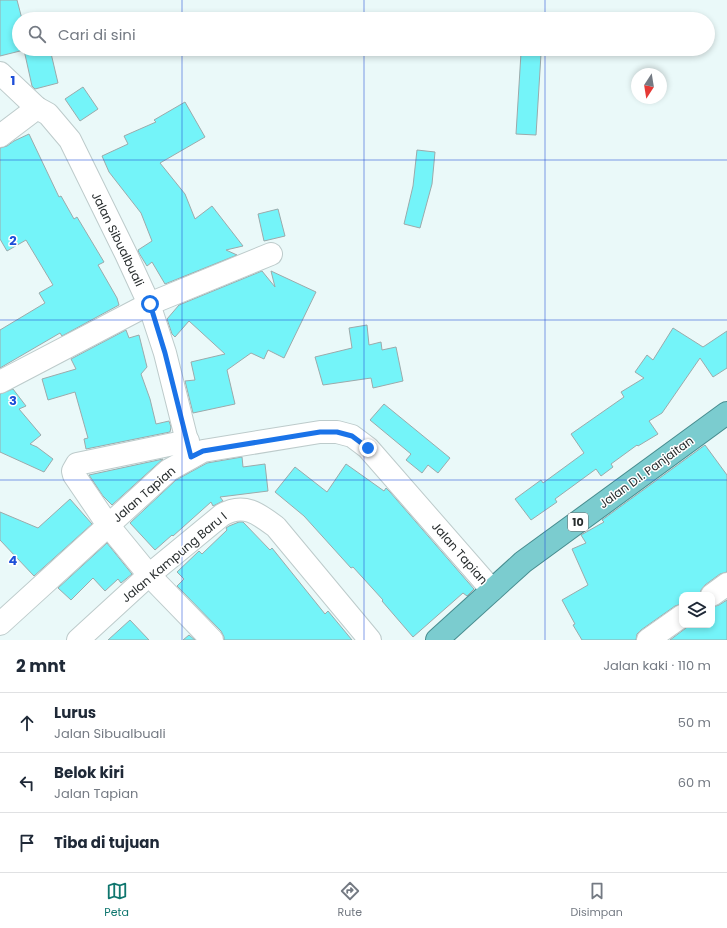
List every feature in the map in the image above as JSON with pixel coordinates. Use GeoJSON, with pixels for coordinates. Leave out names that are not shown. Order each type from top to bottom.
{"type":"FeatureCollection","features":[{"type":"Feature","properties":{"kind":"highway","name":"Jalan D.I. Panjaitan"},"geometry":{"type":"LineString","coordinates":[[437,640],[523,562],[727,413]]}},
{"type":"Feature","properties":{"kind":"street","name":"Jalan Sibualbuali"},"geometry":{"type":"LineString","coordinates":[[0,74],[37,108],[48,114],[70,140],[150,304],[165,353],[190,449]]}},
{"type":"Feature","properties":{"kind":"street"},"geometry":{"type":"LineString","coordinates":[[0,136],[37,108]]}},
{"type":"Feature","properties":{"kind":"street"},"geometry":{"type":"LineString","coordinates":[[0,382],[150,304],[271,254]]}},
{"type":"Feature","properties":{"kind":"street","name":"Jalan Tapian"},"geometry":{"type":"LineString","coordinates":[[0,624],[169,470],[190,449],[203,451],[320,432],[337,432],[352,436],[368,448],[492,590]]}},
{"type":"Feature","properties":{"kind":"street"},"geometry":{"type":"LineString","coordinates":[[190,449],[77,464],[73,471],[74,475],[108,525],[149,575],[212,640]]}},
{"type":"Feature","properties":{"kind":"street","name":"Jalan Kampung Baru I"},"geometry":{"type":"LineString","coordinates":[[78,640],[149,575],[230,510],[249,510],[259,514],[276,527],[370,640]]}},
{"type":"Feature","properties":{"kind":"street"},"geometry":{"type":"LineString","coordinates":[[715,593],[727,584]]}},
{"type":"Feature","properties":{"kind":"street"},"geometry":{"type":"LineString","coordinates":[[648,640],[679,618]]}},
{"type":"Feature","properties":{"kind":"building"},"geometry":{"type":"Polygon","coordinates":[[[0,0],[17,0],[20,12],[12,12],[12,53],[0,56],[0,0]]]}},
{"type":"Feature","properties":{"kind":"building"},"geometry":{"type":"Polygon","coordinates":[[[25,56],[52,56],[58,83],[35,89],[32,86],[25,56]]]}},
{"type":"Feature","properties":{"kind":"building"},"geometry":{"type":"Polygon","coordinates":[[[521,56],[541,56],[536,135],[516,134],[521,56]]]}},
{"type":"Feature","properties":{"kind":"building"},"geometry":{"type":"Polygon","coordinates":[[[83,87],[98,109],[80,121],[65,99],[83,87]]]}},
{"type":"Feature","properties":{"kind":"building"},"geometry":{"type":"Polygon","coordinates":[[[185,102],[205,137],[160,163],[185,194],[195,219],[212,206],[243,246],[226,250],[237,255],[165,284],[152,262],[147,266],[139,253],[138,250],[152,241],[141,213],[109,172],[102,156],[128,144],[124,136],[156,122],[154,120],[185,102]]]}},
{"type":"Feature","properties":{"kind":"building"},"geometry":{"type":"Polygon","coordinates":[[[29,134],[59,197],[61,196],[74,219],[77,217],[104,262],[98,265],[117,298],[119,305],[62,336],[60,333],[0,368],[0,330],[45,303],[39,293],[53,285],[26,240],[7,251],[0,239],[0,148],[7,146],[29,134]]]}},
{"type":"Feature","properties":{"kind":"building"},"geometry":{"type":"Polygon","coordinates":[[[417,150],[435,152],[432,184],[420,228],[404,224],[413,186],[417,150]]]}},
{"type":"Feature","properties":{"kind":"building"},"geometry":{"type":"Polygon","coordinates":[[[278,209],[285,236],[264,241],[258,214],[278,209]]]}},
{"type":"Feature","properties":{"kind":"building"},"geometry":{"type":"Polygon","coordinates":[[[262,271],[275,287],[271,271],[316,292],[284,358],[268,350],[264,359],[251,353],[227,370],[235,404],[193,413],[185,381],[195,380],[191,362],[225,354],[189,321],[175,337],[172,334],[167,319],[179,305],[262,271]]]}},
{"type":"Feature","properties":{"kind":"building"},"geometry":{"type":"Polygon","coordinates":[[[367,325],[369,345],[381,342],[382,350],[396,347],[403,381],[373,388],[371,378],[323,385],[315,357],[352,348],[349,328],[367,325]]]}},
{"type":"Feature","properties":{"kind":"building"},"geometry":{"type":"Polygon","coordinates":[[[673,328],[703,347],[727,331],[727,368],[713,377],[700,358],[662,413],[649,421],[658,434],[638,446],[637,445],[611,464],[613,467],[601,476],[596,469],[555,499],[557,502],[531,520],[515,499],[541,480],[543,483],[584,453],[571,434],[624,397],[621,392],[644,378],[635,372],[647,355],[653,360],[673,328]]]}},
{"type":"Feature","properties":{"kind":"building"},"geometry":{"type":"Polygon","coordinates":[[[126,330],[129,338],[139,335],[147,367],[141,374],[150,399],[156,424],[169,421],[171,427],[170,432],[86,449],[84,439],[88,438],[75,392],[48,400],[42,379],[76,369],[71,359],[126,330]]]}},
{"type":"Feature","properties":{"kind":"building"},"geometry":{"type":"Polygon","coordinates":[[[13,389],[26,406],[19,409],[41,435],[30,444],[37,447],[53,459],[44,472],[0,452],[0,394],[13,389]]]}},
{"type":"Feature","properties":{"kind":"building"},"geometry":{"type":"Polygon","coordinates":[[[384,404],[450,458],[438,473],[428,465],[422,473],[406,460],[411,454],[370,420],[384,404]]]}},
{"type":"Feature","properties":{"kind":"building"},"geometry":{"type":"Polygon","coordinates":[[[705,445],[727,475],[727,572],[720,574],[705,585],[701,592],[679,592],[679,605],[675,606],[641,630],[637,634],[636,640],[582,640],[573,625],[575,624],[562,600],[588,585],[572,549],[586,543],[581,535],[604,522],[602,520],[705,445]]]}},
{"type":"Feature","properties":{"kind":"building"},"geometry":{"type":"Polygon","coordinates":[[[242,457],[243,467],[265,464],[268,491],[220,497],[223,501],[213,506],[211,502],[155,550],[130,523],[176,480],[207,463],[242,457]]]}},
{"type":"Feature","properties":{"kind":"building"},"geometry":{"type":"Polygon","coordinates":[[[163,459],[112,505],[103,496],[89,475],[163,459]]]}},
{"type":"Feature","properties":{"kind":"building"},"geometry":{"type":"Polygon","coordinates":[[[346,464],[384,491],[386,488],[474,589],[467,596],[463,593],[413,637],[382,601],[383,600],[353,567],[351,568],[304,516],[275,492],[295,467],[327,492],[346,464]]]}},
{"type":"Feature","properties":{"kind":"building"},"geometry":{"type":"Polygon","coordinates":[[[70,499],[92,524],[34,576],[0,540],[0,512],[38,528],[70,499]]]}},
{"type":"Feature","properties":{"kind":"building"},"geometry":{"type":"Polygon","coordinates":[[[239,522],[243,522],[270,550],[272,548],[325,614],[328,611],[352,640],[224,640],[221,631],[177,586],[184,579],[177,572],[199,551],[202,554],[227,530],[226,528],[239,522]]]}},
{"type":"Feature","properties":{"kind":"building"},"geometry":{"type":"Polygon","coordinates":[[[107,543],[132,574],[121,583],[118,579],[105,591],[93,578],[71,600],[58,588],[107,543]]]}},
{"type":"Feature","properties":{"kind":"building"},"geometry":{"type":"Polygon","coordinates":[[[727,600],[727,640],[670,640],[686,628],[715,628],[715,606],[727,600]]]}},
{"type":"Feature","properties":{"kind":"building"},"geometry":{"type":"Polygon","coordinates":[[[130,620],[149,640],[108,640],[130,620]]]}},
{"type":"Feature","properties":{"kind":"building"},"geometry":{"type":"Polygon","coordinates":[[[189,635],[195,640],[183,640],[189,635]]]}},
{"type":"Feature","properties":{"kind":"route"},"geometry":{"type":"LineString","coordinates":[[150,304],[165,353],[191,457],[203,451],[320,432],[337,432],[352,436],[368,448]]}}]}
